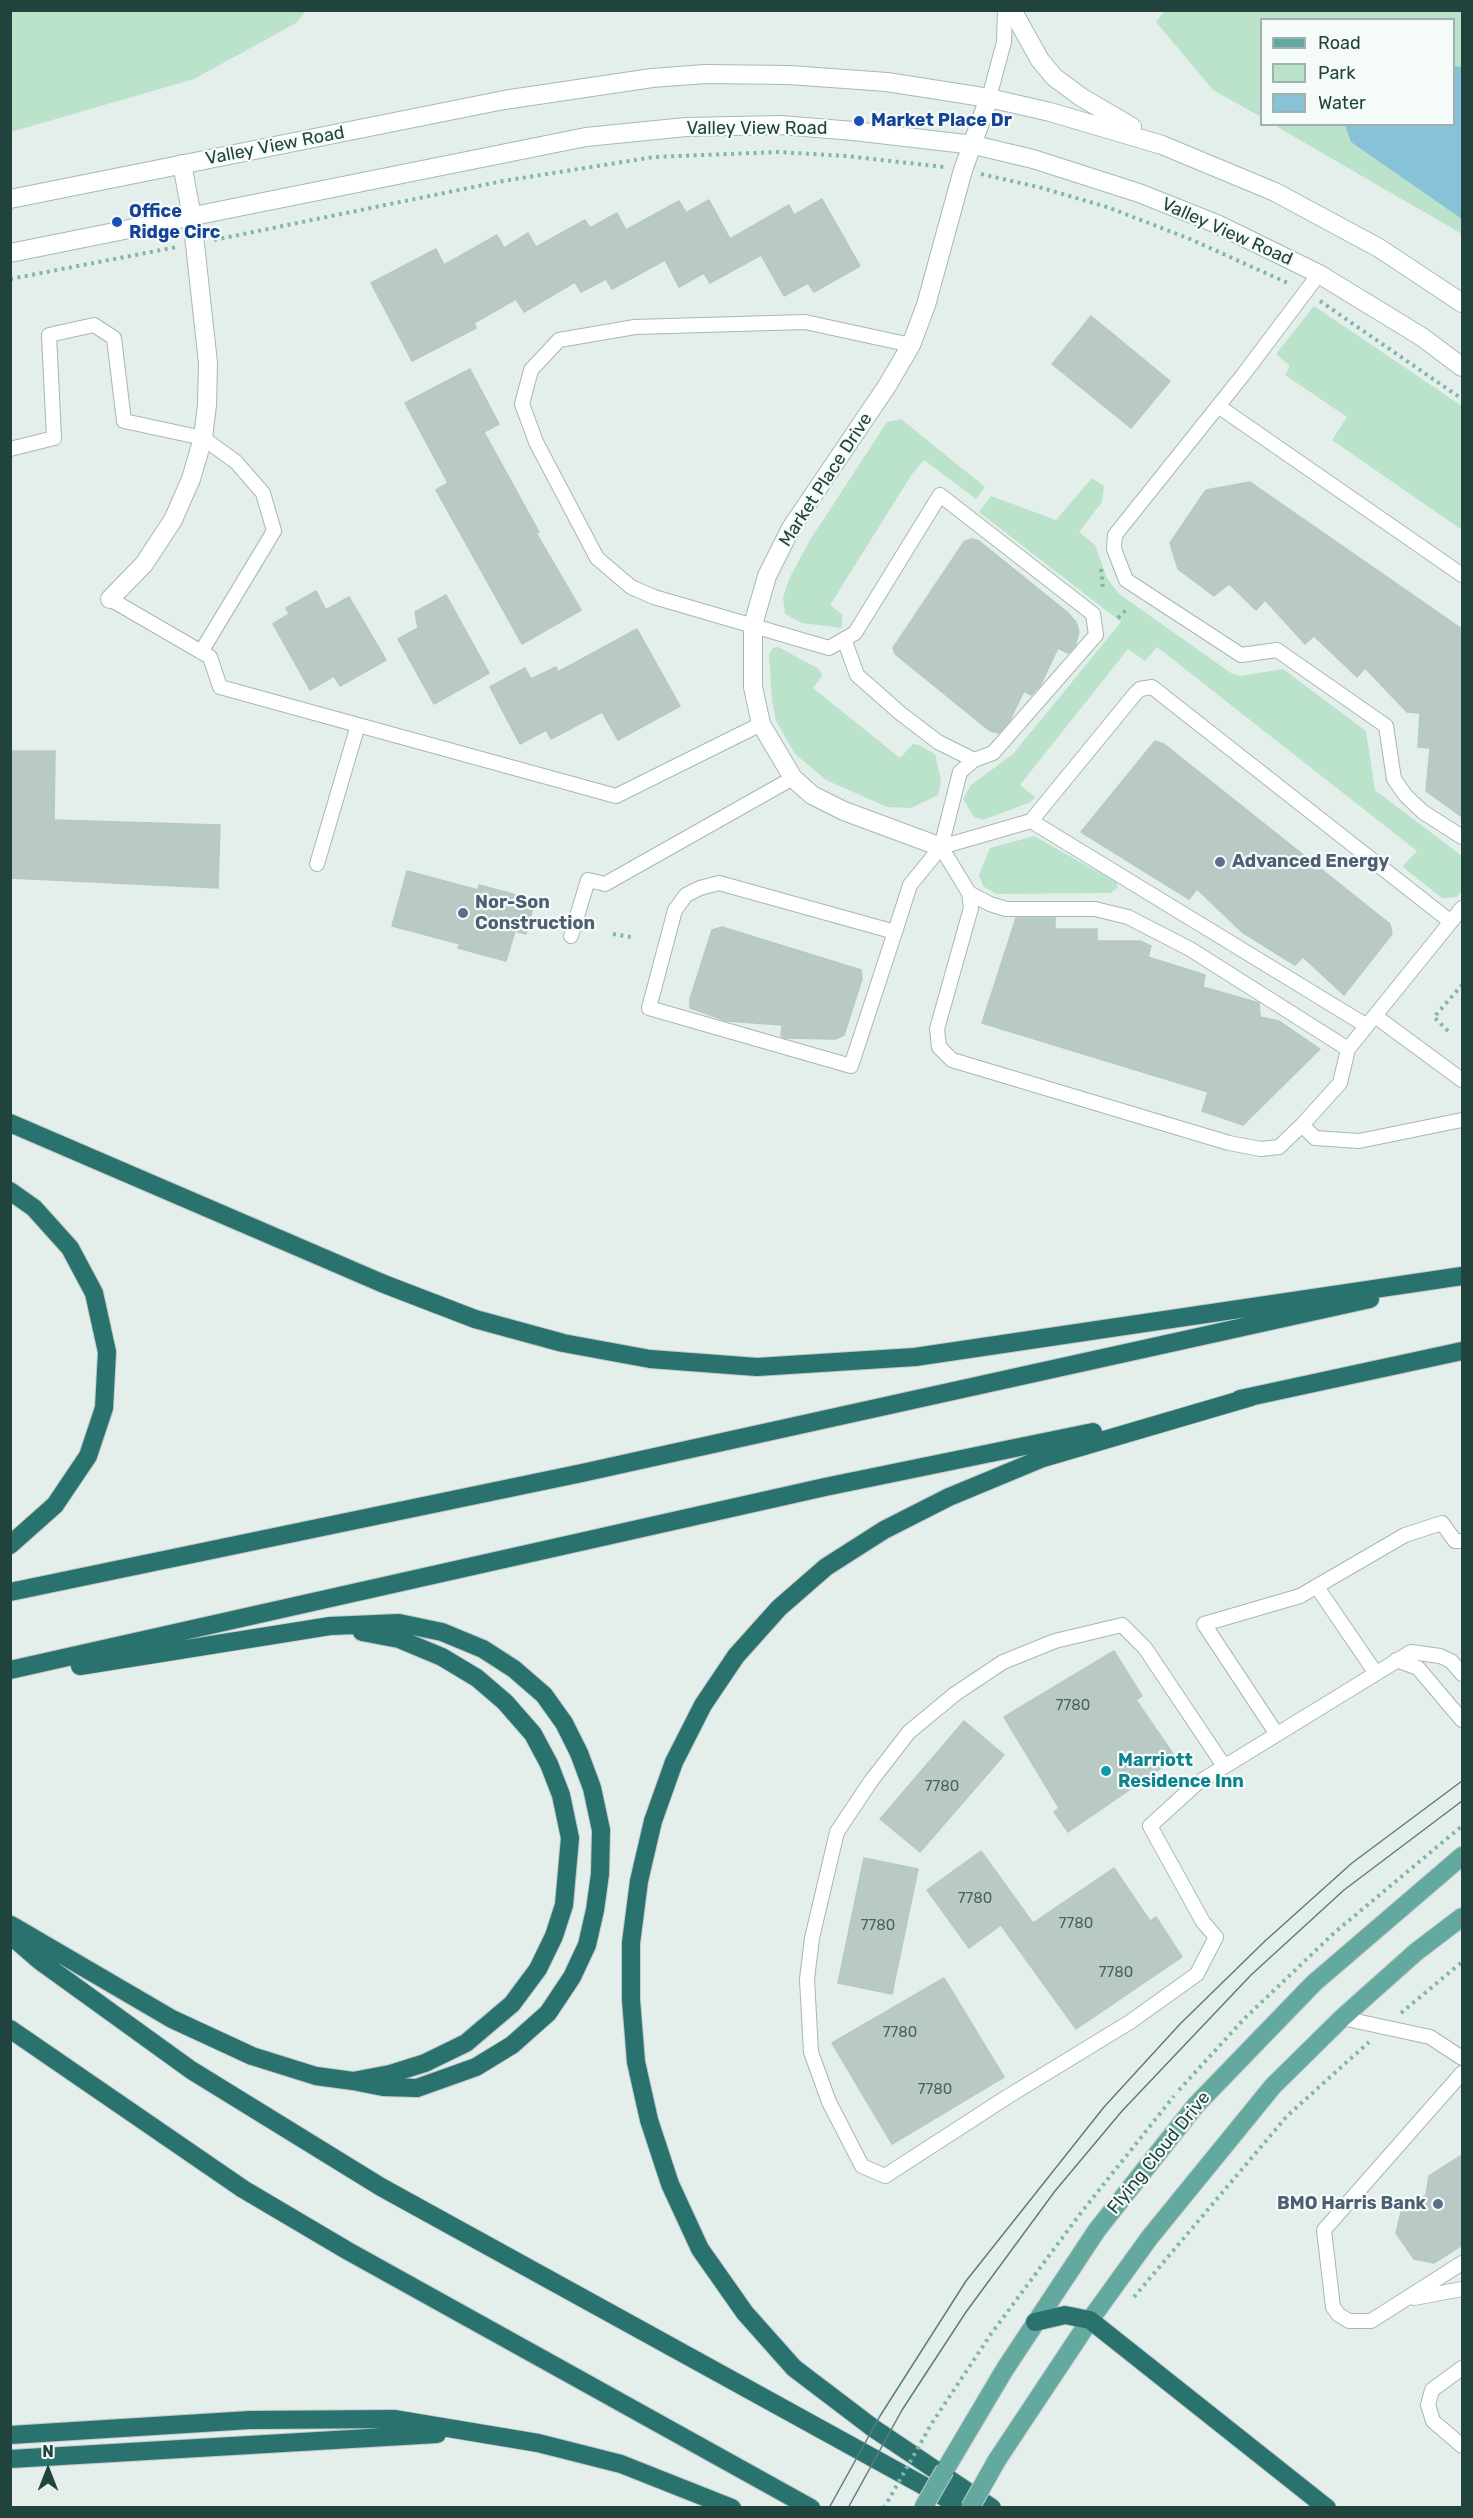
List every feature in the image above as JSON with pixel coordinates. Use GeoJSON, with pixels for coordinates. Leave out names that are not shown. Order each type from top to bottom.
{"type":"FeatureCollection","features":[{"type":"Feature","properties":{"kind":"highway"},"geometry":{"type":"LineString","coordinates":[[10,1123],[384,1284],[475,1319],[563,1343],[650,1359],[757,1367],[915,1357],[1462,1277]]}},
{"type":"Feature","properties":{"kind":"highway"},"geometry":{"type":"LineString","coordinates":[[10,1191],[34,1208],[70,1248],[94,1293],[106,1352],[104,1408],[88,1456],[56,1505],[10,1545]]}},
{"type":"Feature","properties":{"kind":"highway"},"geometry":{"type":"LineString","coordinates":[[10,1592],[582,1473],[1462,1277]]}},
{"type":"Feature","properties":{"kind":"highway"},"geometry":{"type":"LineString","coordinates":[[10,1670],[803,1492],[1462,1351]]}},
{"type":"Feature","properties":{"kind":"highway"},"geometry":{"type":"LineString","coordinates":[[992,2508],[873,2428],[794,2367],[745,2313],[700,2249],[670,2184],[649,2120],[636,2062],[631,2000],[631,1943],[639,1881],[653,1821],[674,1762],[703,1705],[736,1656],[779,1608],[826,1567],[884,1530],[949,1497],[1043,1458],[1251,1397]]}},
{"type":"Feature","properties":{"kind":"highway"},"geometry":{"type":"LineString","coordinates":[[10,1677],[330,1626],[399,1623],[442,1632],[483,1649],[514,1670],[544,1695],[564,1723],[579,1753],[592,1788],[601,1830],[600,1874],[587,1945],[572,1977],[548,2013],[512,2045],[476,2067],[417,2088],[383,2087],[283,2068],[172,2019],[10,1924]]}},
{"type":"Feature","properties":{"kind":"highway"},"geometry":{"type":"LineString","coordinates":[[330,1626],[399,1639],[442,1657],[477,1678],[505,1702],[533,1734],[549,1764],[561,1795],[570,1838],[569,1872],[564,1905],[554,1936],[538,1969],[512,2004],[466,2043],[425,2063],[390,2074],[353,2081]]}},
{"type":"Feature","properties":{"kind":"highway"},"geometry":{"type":"LineString","coordinates":[[10,1935],[40,1961],[191,2070],[381,2187],[964,2508]]}},
{"type":"Feature","properties":{"kind":"highway"},"geometry":{"type":"LineString","coordinates":[[10,2029],[243,2189],[348,2251],[810,2508]]}},
{"type":"Feature","properties":{"kind":"highway"},"geometry":{"type":"LineString","coordinates":[[1035,2322],[1065,2315],[1090,2320],[1327,2508]]}},
{"type":"Feature","properties":{"kind":"highway"},"geometry":{"type":"LineString","coordinates":[[10,2435],[318,2418],[393,2419],[537,2443],[621,2464],[732,2508]]}},
{"type":"Feature","properties":{"kind":"highway"},"geometry":{"type":"LineString","coordinates":[[10,2459],[462,2432]]}},
{"type":"Feature","properties":{"kind":"main road"},"geometry":{"type":"LineString","coordinates":[[1012,10],[1040,60],[1054,77],[1081,97],[1162,145]]}},
{"type":"Feature","properties":{"kind":"main road","name":"Valley View Road"},"geometry":{"type":"LineString","coordinates":[[10,200],[504,100],[662,77],[705,74],[789,75],[887,82],[989,98],[1050,112],[1162,145],[1275,192],[1379,248],[1462,303]]}},
{"type":"Feature","properties":{"kind":"main road","name":"Market Place Drive"},"geometry":{"type":"LineString","coordinates":[[941,847],[844,811],[812,795],[793,777],[761,724],[753,687],[753,625],[767,576],[791,528],[887,386],[911,345],[926,305],[963,170],[974,145],[989,98]]}},
{"type":"Feature","properties":{"kind":"main road","name":"Valley View Road"},"geometry":{"type":"LineString","coordinates":[[10,253],[586,137],[686,127],[780,125],[974,145],[1033,159],[1139,193],[1217,224],[1319,274],[1422,337],[1462,367]]}},
{"type":"Feature","properties":{"kind":"main road"},"geometry":{"type":"LineString","coordinates":[[110,599],[144,564],[173,520],[191,479],[203,438],[208,363],[192,217],[182,164]]}},
{"type":"Feature","properties":{"kind":"main road","name":"Flying Cloud Drive"},"geometry":{"type":"LineString","coordinates":[[923,2508],[1035,2322],[1097,2230],[1196,2105],[1314,1983],[1462,1856]]}},
{"type":"Feature","properties":{"kind":"main road"},"geometry":{"type":"LineString","coordinates":[[970,2508],[998,2460],[1090,2320],[1150,2236],[1273,2086],[1342,2018],[1416,1952],[1462,1917]]}},
{"type":"Feature","properties":{"kind":"lane"},"geometry":{"type":"LineString","coordinates":[[989,98],[1004,42],[1005,10]]}},
{"type":"Feature","properties":{"kind":"lane"},"geometry":{"type":"LineString","coordinates":[[1319,274],[1115,535],[1114,549],[1126,579],[1241,655],[1277,650],[1386,726],[1394,779],[1406,796],[1423,812],[1462,837]]}},
{"type":"Feature","properties":{"kind":"lane"},"geometry":{"type":"LineString","coordinates":[[895,932],[719,884],[700,888],[686,895],[675,910],[648,1008],[851,1066],[895,932],[910,885],[941,847],[960,772],[974,760],[993,753],[1096,635],[1093,614],[940,495],[855,633],[829,648],[654,597],[632,587],[597,558],[536,442],[522,404],[531,370],[559,340],[635,327],[805,322],[911,345]]}},
{"type":"Feature","properties":{"kind":"lane"},"geometry":{"type":"LineString","coordinates":[[10,450],[54,438],[49,335],[94,325],[114,338],[124,421],[203,438],[236,462],[263,493],[274,531],[201,652]]}},
{"type":"Feature","properties":{"kind":"lane"},"geometry":{"type":"LineString","coordinates":[[1218,406],[1462,575]]}},
{"type":"Feature","properties":{"kind":"lane"},"geometry":{"type":"LineString","coordinates":[[110,599],[210,657],[220,687],[616,796],[761,724]]}},
{"type":"Feature","properties":{"kind":"lane"},"geometry":{"type":"LineString","coordinates":[[844,639],[857,675],[900,713],[938,742],[974,760]]}},
{"type":"Feature","properties":{"kind":"lane"},"geometry":{"type":"LineString","coordinates":[[941,847],[1031,821],[1135,694],[1140,689],[1152,687],[1451,922]]}},
{"type":"Feature","properties":{"kind":"lane"},"geometry":{"type":"LineString","coordinates":[[317,864],[358,725]]}},
{"type":"Feature","properties":{"kind":"lane"},"geometry":{"type":"LineString","coordinates":[[571,936],[588,880],[605,884],[793,777]]}},
{"type":"Feature","properties":{"kind":"lane"},"geometry":{"type":"LineString","coordinates":[[1031,821],[1371,1021],[1462,1080]]}},
{"type":"Feature","properties":{"kind":"lane"},"geometry":{"type":"LineString","coordinates":[[941,847],[969,893],[971,908],[937,1029],[939,1047],[952,1060],[1229,1143],[1261,1149],[1279,1147],[1340,1083],[1347,1049],[1462,908]]}},
{"type":"Feature","properties":{"kind":"lane"},"geometry":{"type":"LineString","coordinates":[[969,893],[1006,909],[1095,909],[1128,917],[1190,949],[1347,1049]]}},
{"type":"Feature","properties":{"kind":"lane"},"geometry":{"type":"LineString","coordinates":[[1302,1125],[1315,1138],[1359,1141],[1462,1120]]}},
{"type":"Feature","properties":{"kind":"lane"},"geometry":{"type":"LineString","coordinates":[[1276,1733],[1204,1624],[1300,1596],[1405,1535],[1442,1523],[1455,1541],[1462,1541]]}},
{"type":"Feature","properties":{"kind":"lane"},"geometry":{"type":"LineString","coordinates":[[1317,1587],[1376,1672]]}},
{"type":"Feature","properties":{"kind":"lane"},"geometry":{"type":"LineString","coordinates":[[1224,1766],[1145,1648],[1122,1625],[1055,1641],[1003,1662],[955,1694],[909,1732],[871,1781],[837,1832],[812,1938],[807,1979],[811,2052],[829,2102],[862,2166],[885,2175],[1130,2022],[1197,1974],[1216,1937],[1203,1922],[1150,1826],[1196,1784],[1411,1652],[1426,1652],[1451,1661],[1462,1674]]}},
{"type":"Feature","properties":{"kind":"lane"},"geometry":{"type":"LineString","coordinates":[[1396,1660],[1418,1668],[1462,1720]]}},
{"type":"Feature","properties":{"kind":"lane"},"geometry":{"type":"LineString","coordinates":[[1342,2018],[1430,2037],[1462,2058]]}},
{"type":"Feature","properties":{"kind":"lane"},"geometry":{"type":"LineString","coordinates":[[1462,2073],[1324,2230],[1333,2307],[1339,2315],[1359,2323],[1371,2321],[1389,2311],[1462,2263]]}},
{"type":"Feature","properties":{"kind":"lane"},"geometry":{"type":"LineString","coordinates":[[1406,2300],[1462,2289]]}},
{"type":"Feature","properties":{"kind":"lane"},"geometry":{"type":"LineString","coordinates":[[1462,2368],[1432,2390],[1428,2405],[1433,2421],[1462,2446]]}},
{"type":"Feature","properties":{"kind":"path"},"geometry":{"type":"LineString","coordinates":[[10,279],[195,244],[503,180],[654,157],[779,152],[917,163],[963,170],[1042,188],[1107,207],[1190,239],[1305,291],[1462,399]]}},
{"type":"Feature","properties":{"kind":"path"},"geometry":{"type":"LineString","coordinates":[[1118,618],[1125,610]]}},
{"type":"Feature","properties":{"kind":"path"},"geometry":{"type":"LineString","coordinates":[[613,934],[631,937]]}},
{"type":"Feature","properties":{"kind":"path"},"geometry":{"type":"LineString","coordinates":[[1448,1030],[1434,1017],[1462,985]]}},
{"type":"Feature","properties":{"kind":"path"},"geometry":{"type":"LineString","coordinates":[[1134,2297],[1287,2116],[1386,2026],[1462,1962]]}},
{"type":"Feature","properties":{"kind":"path"},"geometry":{"type":"LineString","coordinates":[[884,2508],[932,2423]]}},
{"type":"Feature","properties":{"kind":"green space"},"geometry":{"type":"Polygon","coordinates":[[[11,10],[306,11],[296,23],[194,79],[11,132],[11,10]]]}},
{"type":"Feature","properties":{"kind":"green space"},"geometry":{"type":"Polygon","coordinates":[[[1165,10],[1462,11],[1462,234],[1276,126],[1455,126],[1455,18],[1260,18],[1260,116],[1213,90],[1156,22],[1165,10]]]}},
{"type":"Feature","properties":{"kind":"green space"},"geometry":{"type":"Polygon","coordinates":[[[1314,306],[1462,406],[1462,530],[1332,440],[1347,417],[1285,375],[1290,366],[1276,354],[1314,306]]]}},
{"type":"Feature","properties":{"kind":"green space"},"geometry":{"type":"Polygon","coordinates":[[[901,419],[985,487],[976,499],[924,460],[912,474],[830,605],[842,614],[842,628],[802,623],[785,614],[783,597],[789,579],[810,540],[887,422],[901,419]]]}},
{"type":"Feature","properties":{"kind":"green space"},"geometry":{"type":"Polygon","coordinates":[[[1092,478],[1104,486],[1102,502],[1079,532],[1095,545],[1107,578],[1119,594],[1231,673],[1241,676],[1283,669],[1366,731],[1375,790],[1462,856],[1462,890],[1457,897],[1442,898],[1404,868],[1403,866],[1417,851],[1157,647],[1145,661],[1128,649],[1020,785],[1035,797],[1031,802],[983,820],[974,817],[963,799],[971,785],[1013,754],[1121,622],[979,512],[991,496],[1056,520],[1092,478]]]}},
{"type":"Feature","properties":{"kind":"green space"},"geometry":{"type":"Polygon","coordinates":[[[778,647],[819,669],[822,676],[813,688],[900,758],[913,744],[935,754],[941,780],[938,795],[911,808],[887,807],[826,780],[795,754],[776,721],[772,701],[769,654],[773,648],[778,647]]]}},
{"type":"Feature","properties":{"kind":"green space"},"geometry":{"type":"Polygon","coordinates":[[[1034,836],[1116,882],[1118,887],[1111,893],[996,894],[983,886],[979,875],[990,848],[1034,836]]]}},
{"type":"Feature","properties":{"kind":"water"},"geometry":{"type":"Polygon","coordinates":[[[1455,66],[1462,67],[1462,219],[1351,142],[1345,126],[1455,126],[1455,66]]]}},
{"type":"Feature","properties":{"kind":"building"},"geometry":{"type":"Polygon","coordinates":[[[822,199],[860,266],[814,292],[808,283],[784,296],[761,255],[710,283],[704,273],[679,287],[665,260],[612,289],[606,279],[581,292],[575,282],[524,312],[516,299],[474,323],[476,328],[412,361],[371,283],[436,249],[444,265],[497,235],[504,248],[528,233],[536,247],[585,220],[590,228],[617,213],[626,230],[679,201],[686,213],[709,200],[730,239],[789,205],[794,215],[822,199]]]}},
{"type":"Feature","properties":{"kind":"building"},"geometry":{"type":"Polygon","coordinates":[[[1091,316],[1170,381],[1131,428],[1052,364],[1091,316]]]}},
{"type":"Feature","properties":{"kind":"building"},"geometry":{"type":"Polygon","coordinates":[[[470,369],[499,424],[484,432],[539,532],[536,533],[581,610],[522,644],[436,490],[448,483],[405,403],[470,369]]]}},
{"type":"Feature","properties":{"kind":"building"},"geometry":{"type":"Polygon","coordinates":[[[1250,482],[1462,629],[1462,817],[1426,791],[1430,748],[1418,747],[1420,713],[1407,712],[1365,668],[1357,677],[1314,636],[1305,644],[1265,600],[1256,610],[1229,584],[1214,596],[1178,569],[1170,543],[1206,490],[1250,482]]]}},
{"type":"Feature","properties":{"kind":"building"},"geometry":{"type":"Polygon","coordinates":[[[971,539],[979,541],[1067,612],[1076,622],[1079,632],[1075,646],[1068,653],[1058,648],[1041,684],[1031,695],[1024,691],[1010,720],[999,733],[990,731],[895,654],[893,648],[964,542],[971,539]]]}},
{"type":"Feature","properties":{"kind":"building"},"geometry":{"type":"Polygon","coordinates":[[[316,591],[326,610],[349,597],[386,660],[340,686],[334,676],[310,690],[273,624],[289,614],[286,608],[316,591]]]}},
{"type":"Feature","properties":{"kind":"building"},"geometry":{"type":"Polygon","coordinates":[[[446,595],[489,673],[434,704],[398,639],[418,628],[415,612],[446,595]]]}},
{"type":"Feature","properties":{"kind":"building"},"geometry":{"type":"Polygon","coordinates":[[[637,629],[680,706],[618,740],[602,712],[551,739],[546,730],[520,744],[490,687],[525,668],[531,679],[556,667],[558,672],[637,629]]]}},
{"type":"Feature","properties":{"kind":"building","name":"Advanced Energy"},"geometry":{"type":"Polygon","coordinates":[[[1155,741],[1164,744],[1390,924],[1392,934],[1344,995],[1303,957],[1295,965],[1242,932],[1197,889],[1189,899],[1081,832],[1155,741]]]}},
{"type":"Feature","properties":{"kind":"building"},"geometry":{"type":"Polygon","coordinates":[[[10,751],[55,751],[54,820],[220,825],[218,888],[10,878],[10,751]]]}},
{"type":"Feature","properties":{"kind":"building","name":"Nor-Son Construction"},"geometry":{"type":"Polygon","coordinates":[[[407,871],[478,890],[479,885],[535,900],[526,934],[515,931],[506,961],[458,948],[460,944],[392,926],[407,871]]]}},
{"type":"Feature","properties":{"kind":"building"},"geometry":{"type":"Polygon","coordinates":[[[1016,918],[1055,918],[1055,929],[1097,929],[1097,941],[1140,941],[1151,946],[1148,957],[1205,975],[1203,987],[1259,1003],[1260,1017],[1279,1021],[1320,1049],[1243,1125],[1202,1111],[1208,1092],[982,1023],[1016,918]]]}},
{"type":"Feature","properties":{"kind":"building"},"geometry":{"type":"Polygon","coordinates":[[[722,927],[861,970],[862,979],[844,1035],[835,1039],[785,1038],[781,1036],[782,1025],[727,1021],[690,1008],[690,999],[712,930],[722,927]]]}},
{"type":"Feature","properties":{"kind":"building"},"geometry":{"type":"Polygon","coordinates":[[[1114,1651],[1142,1696],[1136,1700],[1176,1758],[1068,1832],[1054,1812],[1059,1808],[1004,1717],[1114,1651]]]}},
{"type":"Feature","properties":{"kind":"building"},"geometry":{"type":"Polygon","coordinates":[[[964,1721],[1004,1755],[920,1852],[880,1819],[964,1721]]]}},
{"type":"Feature","properties":{"kind":"building"},"geometry":{"type":"Polygon","coordinates":[[[981,1851],[1033,1923],[1114,1868],[1150,1921],[1156,1917],[1182,1957],[1076,2029],[1001,1925],[969,1948],[927,1890],[981,1851]]]}},
{"type":"Feature","properties":{"kind":"building"},"geometry":{"type":"Polygon","coordinates":[[[864,1858],[918,1869],[892,1994],[838,1983],[864,1858]]]}},
{"type":"Feature","properties":{"kind":"building"},"geometry":{"type":"Polygon","coordinates":[[[944,1978],[1004,2077],[892,2144],[832,2043],[944,1978]]]}},
{"type":"Feature","properties":{"kind":"building","name":"BMO Harris Bank"},"geometry":{"type":"Polygon","coordinates":[[[1462,2155],[1462,2245],[1434,2263],[1414,2259],[1396,2233],[1401,2212],[1426,2195],[1429,2176],[1462,2155]]]}},
{"type":"Feature","properties":{"kind":"tram line"},"geometry":{"type":"LineString","coordinates":[[829,2508],[880,2416],[966,2281],[1104,2107],[1180,2024],[1265,1941],[1352,1863],[1462,1781]]}},
{"type":"Feature","properties":{"kind":"tram line"},"geometry":{"type":"LineString","coordinates":[[848,2508],[902,2410],[966,2312],[1055,2191],[1122,2111],[1251,1975],[1344,1890],[1462,1801]]}},
{"type":"Feature","properties":{"kind":"place","name":"Market Place Dr"},"geometry":{"type":"Point","coordinates":[859,121]}},
{"type":"Feature","properties":{"kind":"place","name":"Office Ridge Circ"},"geometry":{"type":"Point","coordinates":[117,222]}},
{"type":"Feature","properties":{"kind":"place","name":"Advanced Energy"},"geometry":{"type":"Point","coordinates":[1220,862]}},
{"type":"Feature","properties":{"kind":"place","name":"Nor-Son Construction"},"geometry":{"type":"Point","coordinates":[463,913]}},
{"type":"Feature","properties":{"kind":"place","name":"Marriott Residence Inn"},"geometry":{"type":"Point","coordinates":[1106,1771]}},
{"type":"Feature","properties":{"kind":"place","name":"BMO Harris Bank"},"geometry":{"type":"Point","coordinates":[1438,2204]}}]}
